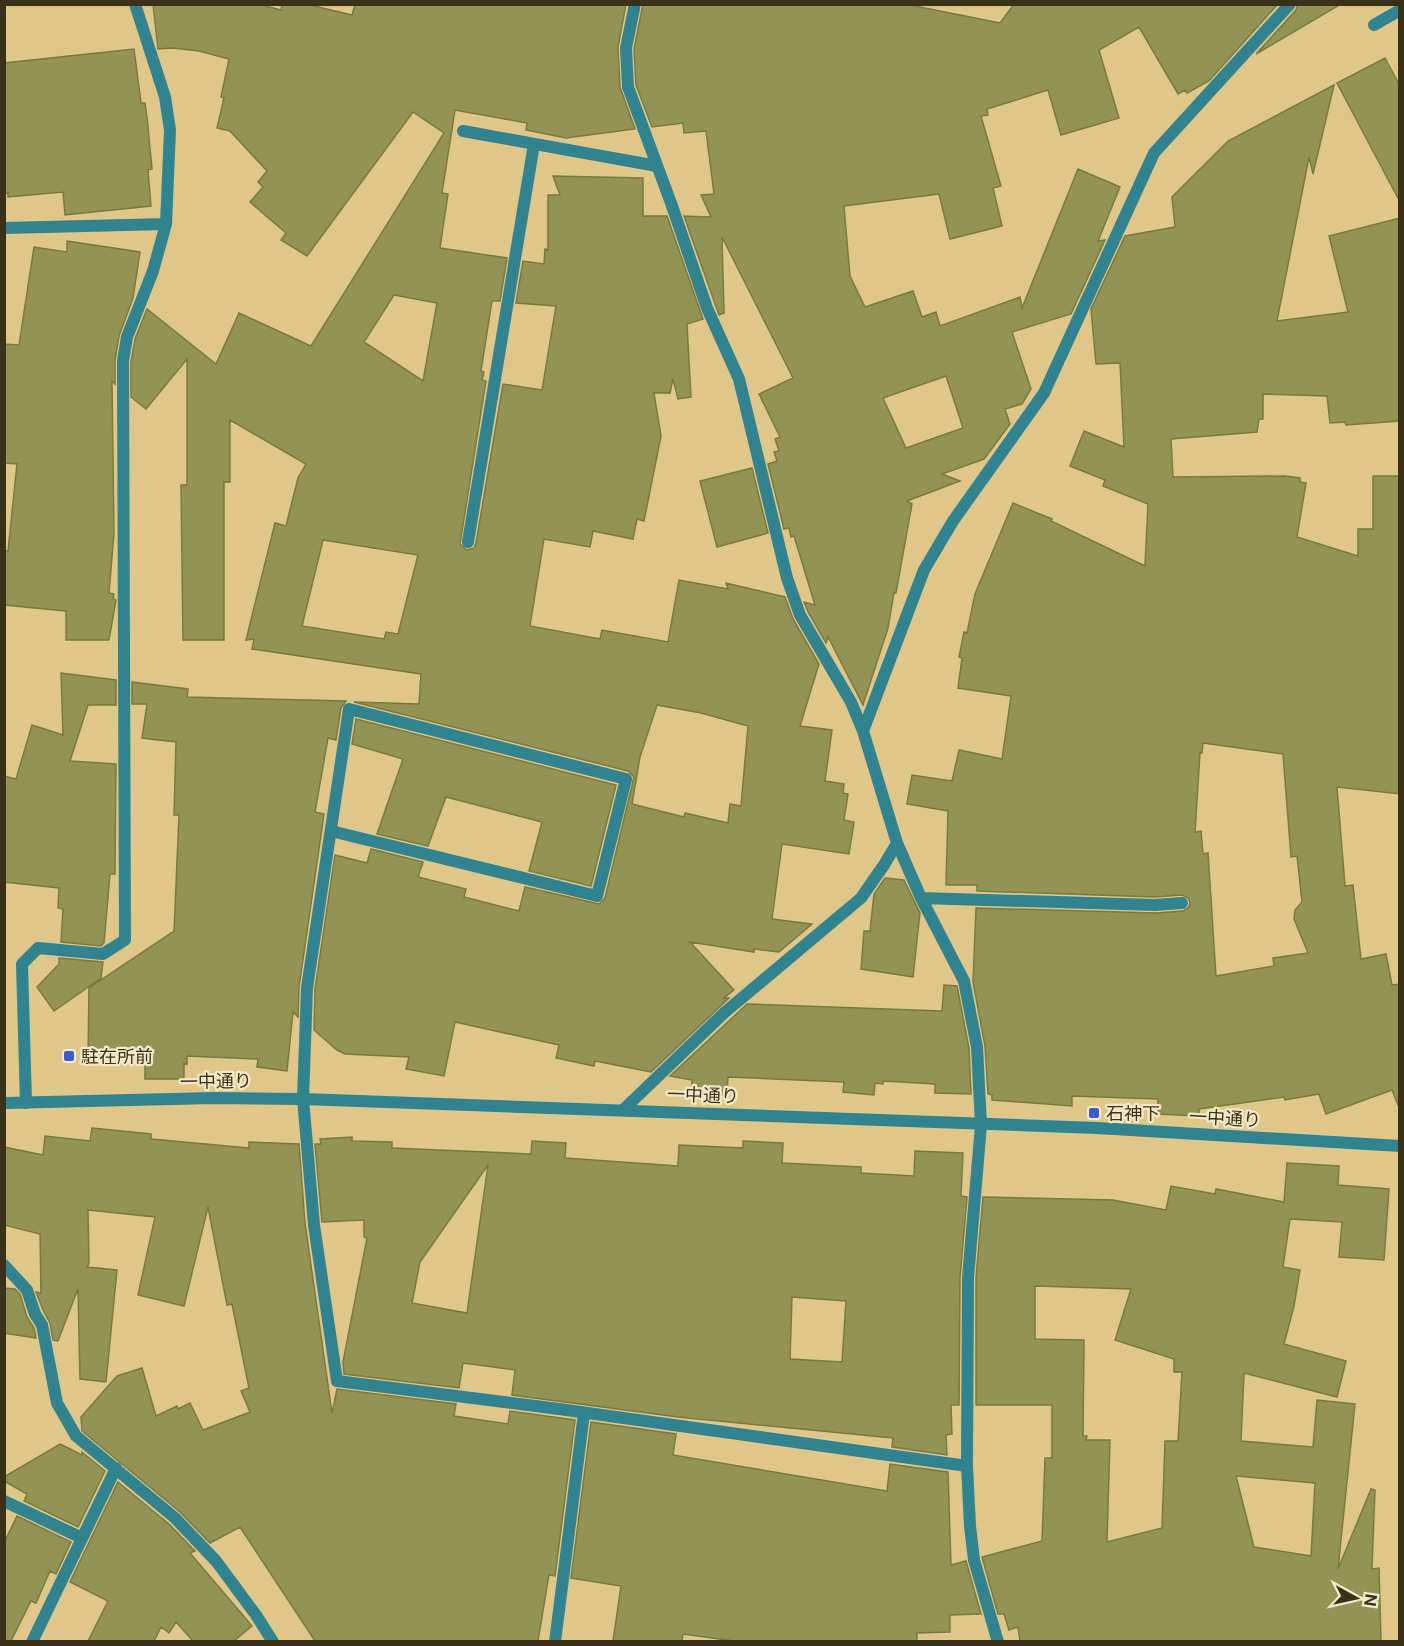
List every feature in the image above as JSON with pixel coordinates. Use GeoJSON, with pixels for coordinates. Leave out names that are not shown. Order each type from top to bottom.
{"type":"FeatureCollection","features":[{"type":"Feature","properties":{"kind":"street"},"geometry":{"type":"LineString","coordinates":[[26,1103],[22,964],[38,948],[103,954],[125,940],[123,361],[127,337],[153,271],[166,224],[170,130],[165,97],[135,4]]}},
{"type":"Feature","properties":{"kind":"street"},"geometry":{"type":"LineString","coordinates":[[635,4],[626,48],[628,87],[707,308],[739,379],[787,578],[800,615],[851,702],[863,731],[897,843],[921,898],[964,981],[977,1047],[981,1125],[968,1278],[967,1466],[970,1526],[974,1560],[998,1641]]}},
{"type":"Feature","properties":{"kind":"street"},"geometry":{"type":"LineString","coordinates":[[863,731],[924,570],[953,521],[1044,393],[1154,153],[1290,4]]}},
{"type":"Feature","properties":{"kind":"street"},"geometry":{"type":"LineString","coordinates":[[1374,25],[1400,10]]}},
{"type":"Feature","properties":{"kind":"street"},"geometry":{"type":"LineString","coordinates":[[463,131],[657,166]]}},
{"type":"Feature","properties":{"kind":"street"},"geometry":{"type":"LineString","coordinates":[[468,542],[534,144]]}},
{"type":"Feature","properties":{"kind":"street"},"geometry":{"type":"LineString","coordinates":[[4,228],[166,224]]}},
{"type":"Feature","properties":{"kind":"street"},"geometry":{"type":"LineString","coordinates":[[331,831],[597,896],[626,779],[349,709],[307,988],[303,1099],[315,1225],[337,1381],[967,1466]]}},
{"type":"Feature","properties":{"kind":"street"},"geometry":{"type":"LineString","coordinates":[[623,1110],[724,1013],[861,898],[897,843]]}},
{"type":"Feature","properties":{"kind":"street"},"geometry":{"type":"LineString","coordinates":[[921,898],[1155,905],[1182,903]]}},
{"type":"Feature","properties":{"kind":"street","name":"一中通り"},"geometry":{"type":"LineString","coordinates":[[4,1103],[214,1098],[303,1099],[1097,1128],[1400,1146]]}},
{"type":"Feature","properties":{"kind":"street"},"geometry":{"type":"LineString","coordinates":[[4,1264],[27,1290],[35,1314],[42,1325],[57,1403],[76,1436],[175,1518],[216,1561],[273,1641]]}},
{"type":"Feature","properties":{"kind":"street"},"geometry":{"type":"LineString","coordinates":[[555,1641],[584,1413]]}},
{"type":"Feature","properties":{"kind":"street"},"geometry":{"type":"LineString","coordinates":[[32,1641],[116,1468]]}},
{"type":"Feature","properties":{"kind":"street"},"geometry":{"type":"LineString","coordinates":[[4,1501],[82,1538]]}},
{"type":"Feature","properties":{"kind":"building"},"geometry":{"type":"Polygon","coordinates":[[[153,4],[258,4],[281,10],[282,4],[306,4],[352,15],[355,4],[626,4],[618,47],[620,87],[635,129],[566,138],[526,130],[527,123],[455,110],[442,193],[448,194],[440,248],[507,258],[500,301],[492,301],[481,371],[484,372],[482,380],[486,381],[460,544],[467,550],[474,548],[476,543],[503,384],[542,390],[556,306],[516,303],[523,261],[544,264],[545,249],[548,250],[548,195],[560,195],[553,176],[643,178],[643,216],[667,216],[703,319],[687,324],[691,397],[678,399],[673,379],[670,393],[654,393],[661,436],[644,521],[637,519],[633,539],[593,531],[590,547],[544,539],[530,626],[600,639],[602,630],[668,642],[679,580],[728,589],[726,583],[785,597],[793,619],[819,664],[800,726],[832,730],[825,781],[844,784],[843,793],[848,794],[844,820],[854,822],[849,854],[782,844],[772,919],[812,924],[779,952],[754,949],[754,952],[690,942],[734,990],[724,998],[729,998],[651,1072],[595,1061],[594,1066],[556,1058],[559,1045],[455,1022],[444,1076],[406,1069],[409,1057],[345,1054],[314,1030],[315,989],[335,855],[367,863],[371,849],[423,862],[418,877],[466,889],[464,897],[519,911],[525,887],[599,904],[605,898],[634,777],[628,771],[354,702],[419,704],[421,674],[252,649],[254,639],[246,640],[275,523],[286,526],[298,478],[306,464],[230,420],[230,482],[224,482],[224,640],[183,640],[181,485],[187,485],[187,359],[146,409],[131,397],[131,362],[135,339],[147,309],[216,364],[239,313],[311,346],[444,133],[413,112],[307,256],[281,240],[286,233],[250,202],[263,187],[258,182],[267,171],[230,131],[217,128],[229,59],[199,51],[158,49],[153,4]],[[394,295],[364,342],[423,381],[437,303],[394,295]],[[323,540],[302,626],[384,639],[386,632],[398,634],[418,555],[323,540]],[[657,705],[640,757],[632,804],[684,817],[685,813],[728,823],[730,804],[741,806],[748,726],[701,713],[657,705]]]}},
{"type":"Feature","properties":{"kind":"building"},"geometry":{"type":"Polygon","coordinates":[[[643,4],[905,4],[1000,23],[1014,4],[1278,4],[1209,81],[1187,93],[1185,90],[1178,94],[1139,27],[1099,50],[1119,118],[1061,135],[1048,90],[987,109],[988,115],[981,116],[1001,186],[993,188],[1002,226],[950,239],[939,194],[844,206],[850,276],[865,307],[913,291],[922,317],[936,312],[940,326],[1020,297],[1022,308],[1078,169],[1120,187],[1098,241],[1105,240],[1071,314],[1012,332],[1031,389],[1022,404],[1005,409],[1010,424],[984,459],[942,474],[960,481],[907,501],[912,504],[896,593],[894,593],[888,628],[863,705],[828,637],[826,643],[804,602],[815,605],[794,536],[791,537],[789,528],[784,529],[768,464],[777,461],[774,452],[779,451],[775,439],[780,437],[759,394],[793,378],[722,237],[724,313],[719,315],[684,216],[711,217],[701,195],[714,194],[706,131],[684,133],[683,123],[652,127],[636,85],[634,49],[643,4]],[[946,376],[883,398],[906,448],[963,428],[946,376]]]}},
{"type":"Feature","properties":{"kind":"building"},"geometry":{"type":"Polygon","coordinates":[[[1298,4],[1341,4],[1256,54],[1296,10],[1298,4]]]}},
{"type":"Feature","properties":{"kind":"building"},"geometry":{"type":"Polygon","coordinates":[[[134,49],[141,103],[145,103],[147,117],[152,169],[148,170],[151,206],[65,215],[63,192],[8,197],[8,193],[4,194],[4,63],[134,49]]]}},
{"type":"Feature","properties":{"kind":"building"},"geometry":{"type":"Polygon","coordinates":[[[1385,58],[1400,86],[1400,202],[1337,83],[1385,58]]]}},
{"type":"Feature","properties":{"kind":"building"},"geometry":{"type":"Polygon","coordinates":[[[1334,85],[1313,174],[1309,157],[1277,321],[1348,312],[1329,236],[1400,218],[1400,421],[1346,425],[1345,422],[1330,423],[1327,396],[1263,394],[1263,419],[1259,419],[1257,432],[1171,439],[1173,477],[1285,476],[1300,478],[1300,482],[1306,483],[1297,537],[1358,556],[1358,529],[1373,529],[1373,476],[1400,476],[1400,794],[1337,787],[1345,886],[1353,885],[1361,959],[1386,954],[1392,985],[1400,984],[1400,1104],[1398,1105],[1392,1090],[1326,1114],[1319,1094],[1199,1109],[1199,1116],[1158,1114],[1158,1099],[1072,1096],[1072,1106],[992,1100],[992,1095],[988,1094],[985,1046],[973,982],[976,908],[1156,913],[1183,911],[1189,907],[1190,902],[1182,895],[1155,897],[977,891],[977,885],[946,885],[948,811],[907,804],[912,775],[952,781],[959,750],[1002,759],[1011,696],[958,688],[962,658],[959,657],[964,632],[967,633],[975,594],[1013,503],[1052,519],[1051,521],[1145,566],[1148,504],[1103,486],[1105,480],[1070,466],[1084,431],[1124,447],[1120,363],[1096,364],[1091,309],[1125,236],[1175,227],[1172,197],[1228,141],[1334,85]],[[1203,743],[1202,753],[1200,753],[1195,832],[1201,831],[1203,854],[1208,853],[1216,976],[1274,966],[1273,958],[1308,953],[1294,919],[1295,910],[1302,902],[1297,856],[1291,857],[1283,754],[1203,743]]]}},
{"type":"Feature","properties":{"kind":"building"},"geometry":{"type":"Polygon","coordinates":[[[67,241],[140,252],[133,298],[119,336],[115,361],[115,384],[112,381],[114,533],[109,593],[114,594],[113,598],[116,600],[109,640],[66,640],[66,611],[4,605],[4,550],[8,551],[17,464],[4,463],[4,344],[19,345],[34,247],[67,252],[67,241]]]}},
{"type":"Feature","properties":{"kind":"building"},"geometry":{"type":"Polygon","coordinates":[[[752,468],[768,533],[717,547],[700,481],[752,468]]]}},
{"type":"Feature","properties":{"kind":"building"},"geometry":{"type":"Polygon","coordinates":[[[61,673],[116,680],[116,705],[88,705],[70,761],[116,764],[115,874],[110,874],[104,943],[101,946],[61,942],[63,909],[58,908],[59,888],[4,882],[4,776],[16,779],[32,725],[63,735],[61,673]]]}},
{"type":"Feature","properties":{"kind":"building"},"geometry":{"type":"Polygon","coordinates":[[[132,682],[188,689],[187,697],[346,701],[341,708],[336,740],[328,738],[315,812],[324,814],[299,987],[298,1017],[293,1012],[287,1071],[257,1067],[258,1059],[187,1056],[187,1064],[184,1063],[184,1079],[145,1079],[145,1059],[88,1058],[89,988],[174,931],[179,815],[174,815],[176,742],[142,738],[147,704],[132,704],[132,682]]]}},
{"type":"Feature","properties":{"kind":"building"},"geometry":{"type":"Polygon","coordinates":[[[356,719],[616,785],[591,886],[529,871],[542,822],[446,797],[428,846],[377,834],[403,759],[352,744],[356,719]]]}},
{"type":"Feature","properties":{"kind":"building"},"geometry":{"type":"Polygon","coordinates":[[[885,878],[904,880],[920,913],[913,977],[861,969],[864,931],[870,931],[874,894],[885,878]]]}},
{"type":"Feature","properties":{"kind":"building"},"geometry":{"type":"Polygon","coordinates":[[[59,958],[103,962],[101,978],[54,1011],[37,987],[59,964],[59,958]]]}},
{"type":"Feature","properties":{"kind":"building"},"geometry":{"type":"Polygon","coordinates":[[[944,985],[957,986],[969,1048],[971,1094],[935,1093],[935,1084],[883,1081],[883,1084],[875,1083],[874,1095],[843,1092],[844,1082],[728,1077],[727,1095],[691,1093],[692,1080],[670,1076],[747,1004],[942,1011],[944,985]]]}},
{"type":"Feature","properties":{"kind":"building"},"geometry":{"type":"Polygon","coordinates":[[[92,1128],[151,1134],[151,1139],[249,1148],[249,1142],[299,1144],[305,1223],[332,1413],[337,1389],[456,1404],[454,1416],[508,1424],[510,1411],[575,1420],[555,1576],[549,1575],[538,1641],[315,1641],[240,1527],[210,1543],[180,1512],[82,1431],[81,1417],[117,1376],[142,1368],[156,1416],[177,1406],[178,1409],[190,1403],[203,1430],[250,1412],[241,1391],[249,1388],[232,1304],[227,1305],[208,1207],[184,1306],[138,1295],[155,1217],[88,1210],[89,1263],[87,1267],[117,1270],[106,1382],[80,1379],[78,1289],[58,1341],[53,1340],[50,1323],[36,1292],[41,1293],[40,1234],[4,1225],[4,1147],[43,1155],[45,1136],[90,1141],[92,1128]]]}},
{"type":"Feature","properties":{"kind":"building"},"geometry":{"type":"Polygon","coordinates":[[[352,1137],[352,1141],[392,1142],[392,1148],[531,1154],[532,1141],[566,1143],[565,1158],[678,1166],[679,1145],[743,1148],[743,1141],[783,1143],[782,1163],[861,1167],[861,1173],[914,1176],[915,1151],[963,1153],[961,1196],[967,1197],[960,1278],[959,1405],[951,1405],[952,1434],[946,1435],[947,1455],[892,1447],[893,1438],[678,1417],[512,1395],[515,1370],[463,1363],[459,1388],[344,1374],[343,1362],[367,1238],[364,1237],[364,1220],[322,1222],[315,1144],[321,1144],[320,1139],[352,1137]],[[488,1165],[420,1262],[412,1303],[467,1313],[488,1165]],[[792,1297],[790,1359],[842,1362],[846,1301],[792,1297]]]}},
{"type":"Feature","properties":{"kind":"building"},"geometry":{"type":"Polygon","coordinates":[[[1287,1163],[1339,1166],[1338,1185],[1389,1189],[1384,1260],[1339,1257],[1342,1222],[1290,1219],[1283,1267],[1300,1270],[1284,1344],[1346,1361],[1337,1397],[1244,1373],[1241,1441],[1313,1447],[1317,1400],[1355,1404],[1338,1569],[1371,1489],[1375,1490],[1372,1569],[1379,1568],[1381,1641],[1020,1641],[1018,1627],[1009,1630],[1004,1614],[998,1614],[982,1557],[1042,1541],[1045,1458],[1052,1458],[1052,1405],[976,1405],[976,1278],[983,1197],[1113,1200],[1166,1210],[1171,1186],[1215,1194],[1216,1189],[1284,1202],[1287,1163]],[[1035,1286],[1035,1339],[1084,1340],[1083,1436],[1087,1436],[1086,1440],[1110,1440],[1107,1542],[1162,1528],[1165,1441],[1178,1441],[1182,1372],[1174,1372],[1174,1359],[1115,1340],[1131,1289],[1035,1286]],[[1236,1476],[1254,1547],[1311,1556],[1315,1483],[1236,1476]]]}},
{"type":"Feature","properties":{"kind":"building"},"geometry":{"type":"Polygon","coordinates":[[[4,1288],[15,1289],[20,1294],[36,1338],[4,1333],[4,1288]]]}},
{"type":"Feature","properties":{"kind":"building"},"geometry":{"type":"Polygon","coordinates":[[[591,1422],[676,1434],[673,1455],[887,1491],[890,1464],[948,1472],[951,1565],[966,1561],[981,1614],[950,1615],[950,1632],[917,1633],[917,1641],[734,1641],[683,1634],[682,1641],[613,1641],[621,1586],[571,1578],[591,1422]]]}},
{"type":"Feature","properties":{"kind":"building"},"geometry":{"type":"Polygon","coordinates":[[[60,1444],[82,1455],[82,1452],[105,1471],[78,1527],[24,1501],[27,1494],[4,1481],[4,1477],[60,1444]]]}},
{"type":"Feature","properties":{"kind":"building"},"geometry":{"type":"Polygon","coordinates":[[[118,1482],[169,1524],[195,1551],[190,1553],[252,1626],[234,1641],[193,1641],[176,1622],[169,1633],[161,1627],[154,1641],[88,1641],[108,1601],[70,1582],[118,1482]]]}},
{"type":"Feature","properties":{"kind":"building"},"geometry":{"type":"Polygon","coordinates":[[[17,1516],[71,1542],[56,1574],[50,1571],[36,1603],[31,1601],[11,1641],[4,1641],[4,1543],[17,1516]]]}},
{"type":"Feature","properties":{"kind":"place","name":"駐在所前"},"geometry":{"type":"Point","coordinates":[69,1056]}},
{"type":"Feature","properties":{"kind":"place","name":"石神下"},"geometry":{"type":"Point","coordinates":[1094,1113]}}]}
